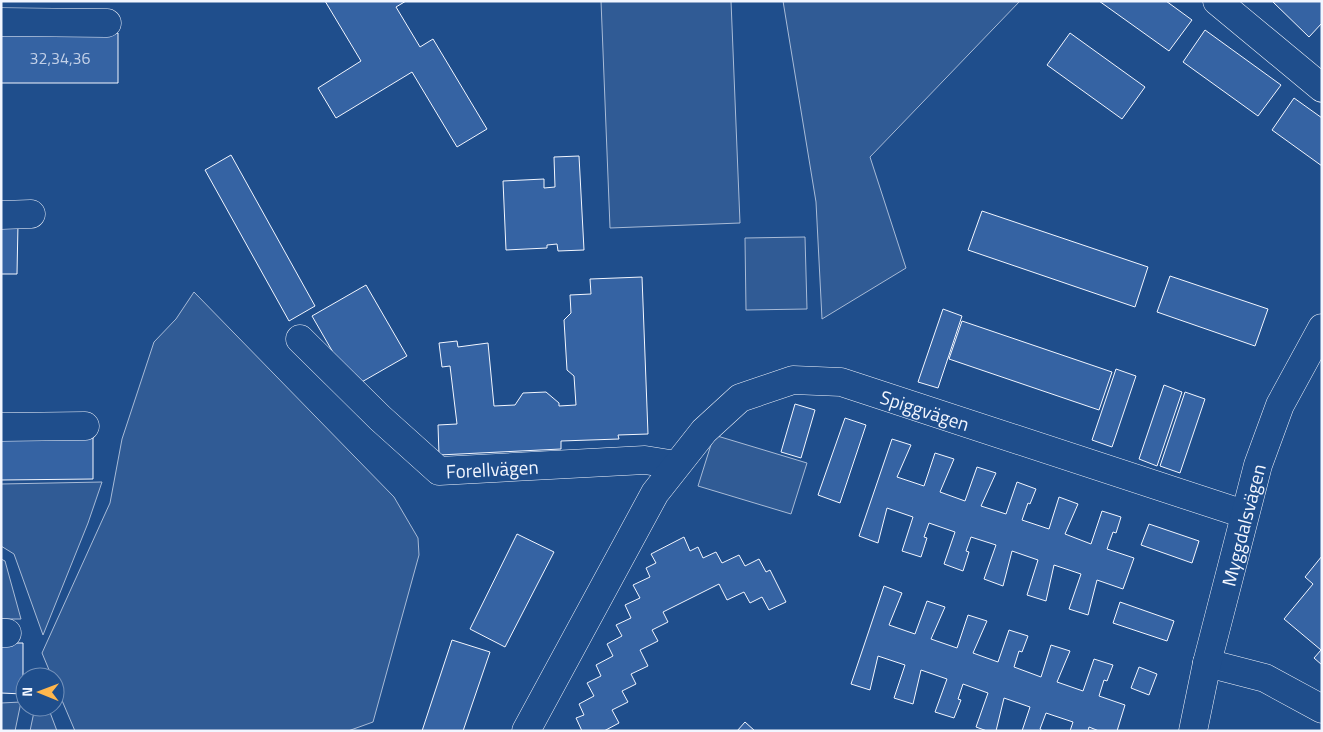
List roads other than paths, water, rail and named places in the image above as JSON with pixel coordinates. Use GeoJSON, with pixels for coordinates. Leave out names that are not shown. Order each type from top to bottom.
{"type":"FeatureCollection","features":[{"type":"Feature","properties":{"kind":"street"},"geometry":{"type":"LineString","coordinates":[[1217,1],[1322,88]]}},
{"type":"Feature","properties":{"kind":"street"},"geometry":{"type":"LineString","coordinates":[[1,22],[107,23]]}},
{"type":"Feature","properties":{"kind":"street"},"geometry":{"type":"LineString","coordinates":[[1,215],[31,214]]}},
{"type":"Feature","properties":{"kind":"street","name":"Myggdalsvägen"},"geometry":{"type":"LineString","coordinates":[[1193,731],[1207,663],[1258,465],[1280,405],[1322,328]]}},
{"type":"Feature","properties":{"kind":"street","name":"Forellvägen"},"geometry":{"type":"LineString","coordinates":[[300,339],[380,418],[439,470],[645,460],[676,465]]}},
{"type":"Feature","properties":{"kind":"street","name":"Spiggvägen"},"geometry":{"type":"LineString","coordinates":[[526,731],[648,505],[676,465],[704,431],[740,398],[792,380],[841,382],[1244,514]]}},
{"type":"Feature","properties":{"kind":"street"},"geometry":{"type":"LineString","coordinates":[[1,427],[85,426]]}},
{"type":"Feature","properties":{"kind":"street"},"geometry":{"type":"LineString","coordinates":[[1207,663],[1265,678],[1322,709]]}}]}
